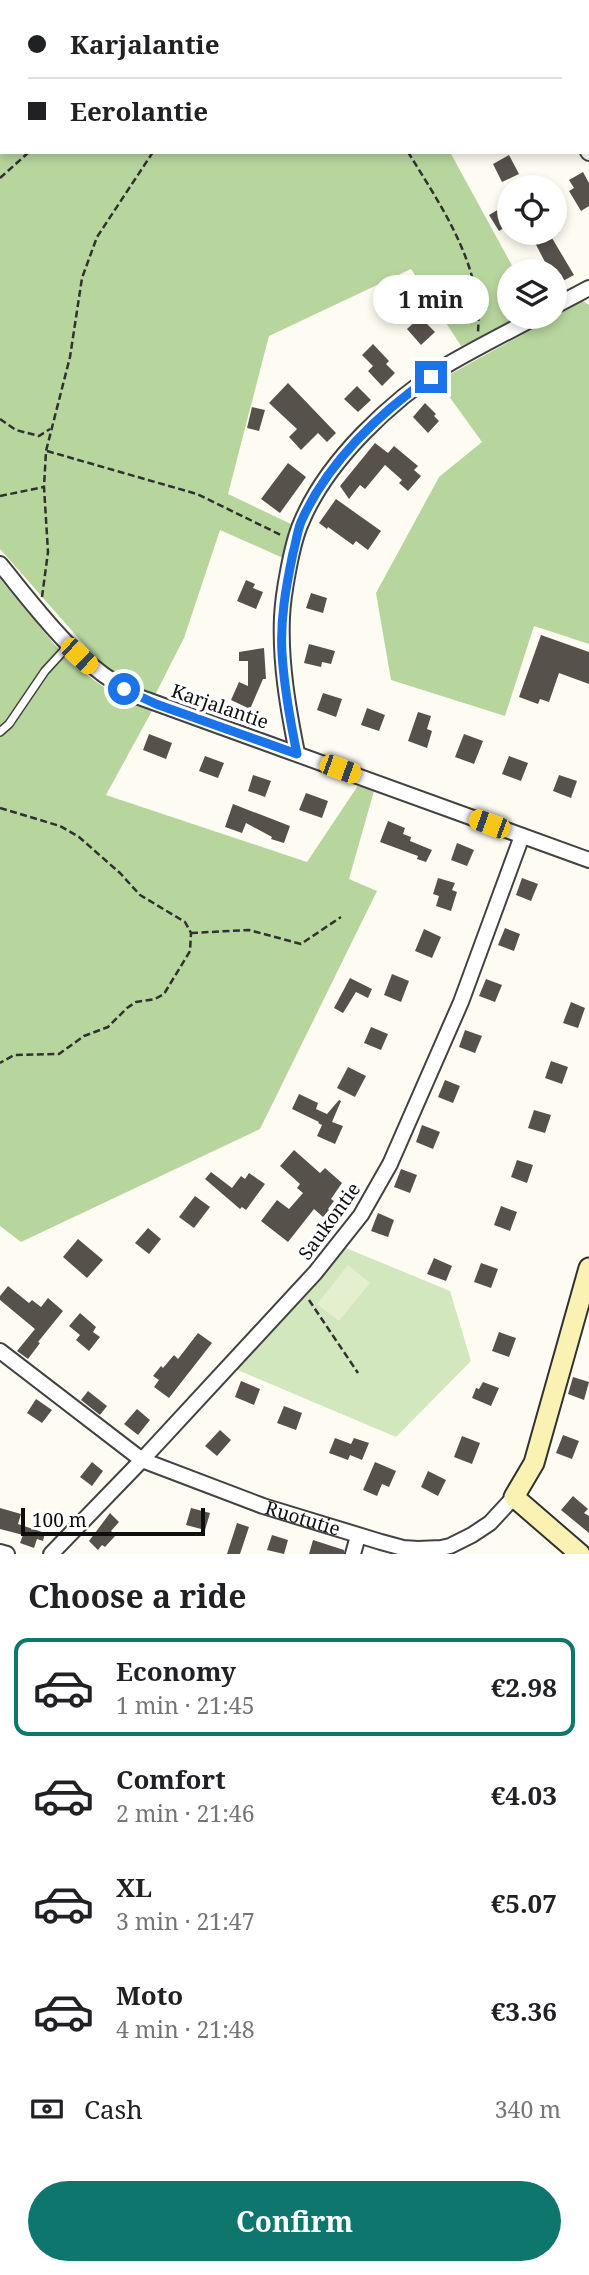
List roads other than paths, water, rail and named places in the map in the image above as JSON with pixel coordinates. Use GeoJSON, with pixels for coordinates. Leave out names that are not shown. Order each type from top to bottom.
{"type":"FeatureCollection","features":[{"type":"Feature","properties":{"kind":"street"},"geometry":{"type":"LineString","coordinates":[[567,300],[589,288]]}},
{"type":"Feature","properties":{"kind":"street"},"geometry":{"type":"LineString","coordinates":[[297,754],[287,703],[282,654],[282,614],[300,525],[312,501],[361,436],[415,388],[447,365],[514,329]]}},
{"type":"Feature","properties":{"kind":"street","name":"Karjalantie"},"geometry":{"type":"LineString","coordinates":[[0,565],[68,646],[108,680],[139,697],[589,860]]}},
{"type":"Feature","properties":{"kind":"street","name":"Saukontie"},"geometry":{"type":"LineString","coordinates":[[51,1554],[299,1290],[361,1215],[390,1164],[461,1002],[522,836]]}},
{"type":"Feature","properties":{"kind":"street","name":"Ruotutie"},"geometry":{"type":"LineString","coordinates":[[0,1351],[142,1460],[251,1502],[358,1536],[403,1548],[441,1548],[481,1529],[497,1517],[514,1497],[534,1463],[589,1268]]}},
{"type":"Feature","properties":{"kind":"street"},"geometry":{"type":"LineString","coordinates":[[514,1497],[580,1554]]}},
{"type":"Feature","properties":{"kind":"street"},"geometry":{"type":"LineString","coordinates":[[353,1554],[358,1536]]}},
{"type":"Feature","properties":{"kind":"street"},"geometry":{"type":"LineString","coordinates":[[0,1552],[7,1554]]}},
{"type":"Feature","properties":{"kind":"lane"},"geometry":{"type":"LineString","coordinates":[[0,732],[9,724],[45,671],[68,646]]}}]}
